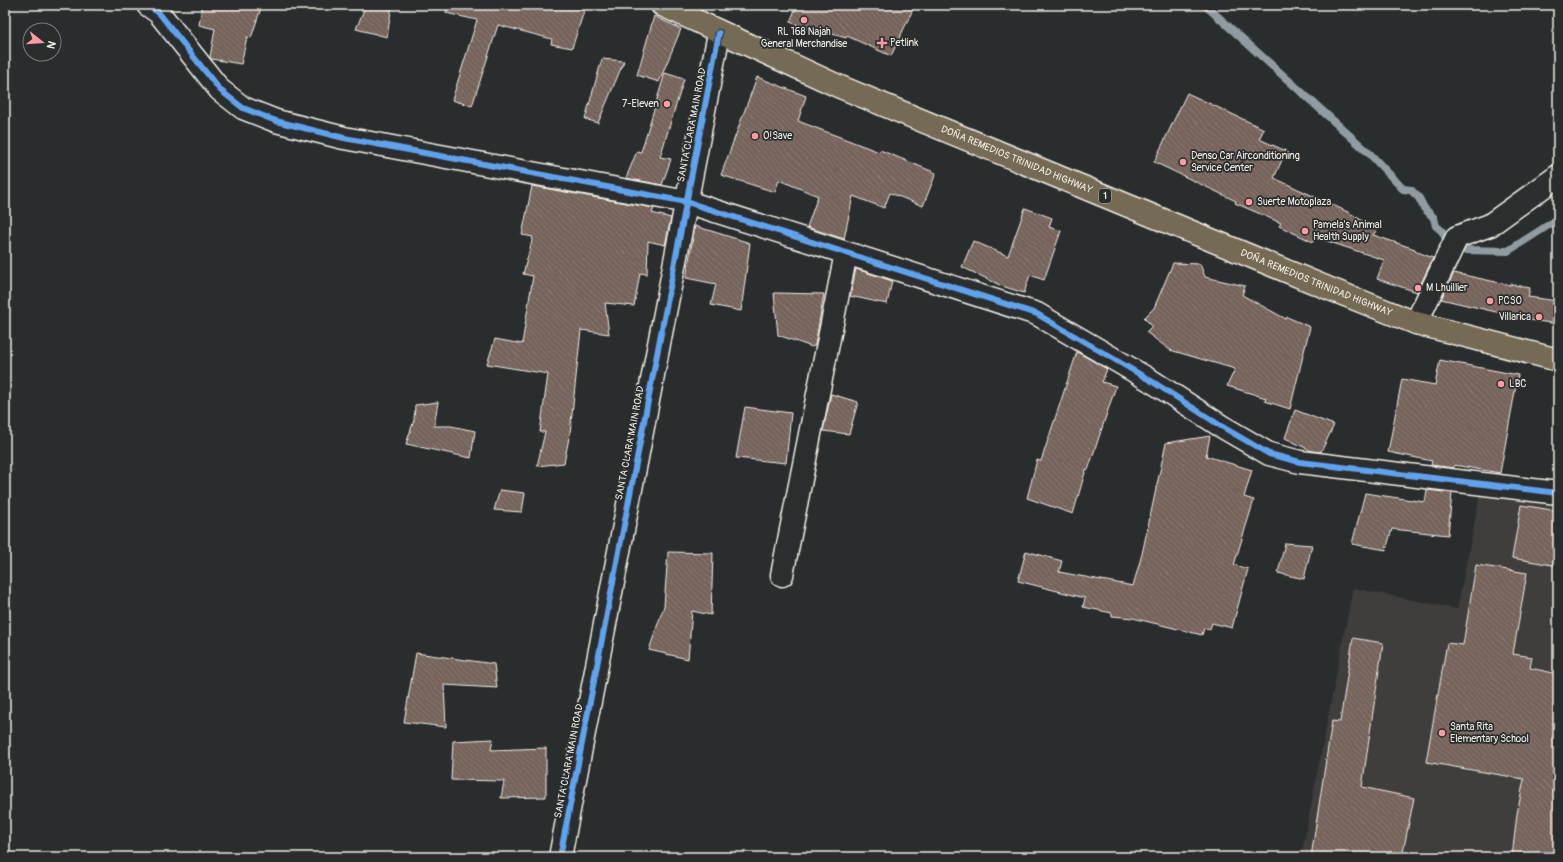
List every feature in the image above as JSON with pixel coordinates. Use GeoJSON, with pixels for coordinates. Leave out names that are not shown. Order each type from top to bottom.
{"type":"FeatureCollection","features":[{"type":"Feature","properties":{"kind":"highway","name":"DOÑA REMEDIOS TRINIDAD HIGHWAY"},"geometry":{"type":"LineString","coordinates":[[662,5],[719,33],[838,86],[1330,289],[1416,323],[1558,360]]}},
{"type":"Feature","properties":{"kind":"street"},"geometry":{"type":"LineString","coordinates":[[148,5],[159,13],[220,90],[243,108],[276,121],[344,138],[687,202],[1037,314],[1269,454],[1300,462],[1558,493]]}},
{"type":"Feature","properties":{"kind":"street","name":"SANTA CLARA MAIN ROAD"},"geometry":{"type":"LineString","coordinates":[[560,857],[719,33]]}},
{"type":"Feature","properties":{"kind":"street"},"geometry":{"type":"LineString","coordinates":[[1416,323],[1457,237],[1490,225],[1558,176]]}},
{"type":"Feature","properties":{"kind":"street"},"geometry":{"type":"LineString","coordinates":[[782,575],[846,253]]}},
{"type":"Feature","properties":{"kind":"shaded area","name":"Santa Rita Elementary School"},"geometry":{"type":"Polygon","coordinates":[[[1480,495],[1558,506],[1558,857],[1301,857],[1353,588],[1457,609],[1480,495]]]}},
{"type":"Feature","properties":{"kind":"building"},"geometry":{"type":"Polygon","coordinates":[[[202,5],[262,5],[251,38],[247,37],[241,64],[211,59],[210,57],[215,29],[199,25],[202,5]]]}},
{"type":"Feature","properties":{"kind":"building"},"geometry":{"type":"Polygon","coordinates":[[[366,5],[392,5],[387,37],[356,29],[366,5]]]}},
{"type":"Feature","properties":{"kind":"building"},"geometry":{"type":"Polygon","coordinates":[[[447,5],[586,5],[572,48],[551,44],[552,39],[498,25],[472,106],[452,100],[477,20],[446,13],[447,5]]]}},
{"type":"Feature","properties":{"kind":"building"},"geometry":{"type":"Polygon","coordinates":[[[797,5],[915,5],[891,56],[847,36],[846,38],[816,29],[815,32],[790,22],[797,5]]]}},
{"type":"Feature","properties":{"kind":"building"},"geometry":{"type":"Polygon","coordinates":[[[654,16],[681,29],[659,82],[637,75],[654,16]]]}},
{"type":"Feature","properties":{"kind":"building"},"geometry":{"type":"Polygon","coordinates":[[[602,59],[624,61],[598,123],[585,119],[602,59]]]}},
{"type":"Feature","properties":{"kind":"building"},"geometry":{"type":"Polygon","coordinates":[[[665,73],[684,79],[660,157],[671,159],[662,185],[626,178],[637,151],[641,152],[665,73]]]}},
{"type":"Feature","properties":{"kind":"building"},"geometry":{"type":"Polygon","coordinates":[[[757,77],[806,96],[798,121],[879,152],[880,150],[936,173],[923,206],[890,193],[884,208],[853,196],[844,239],[807,227],[818,196],[779,180],[775,192],[721,175],[757,77]]]}},
{"type":"Feature","properties":{"kind":"building"},"geometry":{"type":"Polygon","coordinates":[[[1187,93],[1264,129],[1259,139],[1286,151],[1274,178],[1350,213],[1377,230],[1373,235],[1415,249],[1415,251],[1433,258],[1417,292],[1377,279],[1384,260],[1315,237],[1313,242],[1279,226],[1281,223],[1235,203],[1236,201],[1154,162],[1187,93]]]}},
{"type":"Feature","properties":{"kind":"building"},"geometry":{"type":"Polygon","coordinates":[[[532,186],[654,208],[652,213],[671,218],[665,245],[648,241],[647,274],[640,273],[634,306],[605,303],[609,334],[581,330],[570,433],[564,463],[537,466],[545,432],[540,432],[548,374],[487,364],[495,339],[522,344],[533,276],[523,274],[533,237],[522,235],[532,186]]]}},
{"type":"Feature","properties":{"kind":"building"},"geometry":{"type":"Polygon","coordinates":[[[1025,208],[1052,218],[1049,227],[1061,231],[1044,280],[1030,275],[1024,293],[1002,286],[962,267],[973,241],[1008,256],[1025,208]]]}},
{"type":"Feature","properties":{"kind":"building"},"geometry":{"type":"Polygon","coordinates":[[[695,226],[750,243],[741,311],[711,305],[716,284],[686,278],[695,226]]]}},
{"type":"Feature","properties":{"kind":"building"},"geometry":{"type":"Polygon","coordinates":[[[1173,263],[1200,264],[1205,277],[1245,286],[1242,295],[1286,319],[1287,317],[1310,327],[1290,409],[1265,401],[1266,398],[1227,386],[1235,369],[1170,350],[1146,332],[1152,326],[1144,318],[1154,308],[1173,263]]]}},
{"type":"Feature","properties":{"kind":"building"},"geometry":{"type":"Polygon","coordinates":[[[856,269],[892,281],[887,304],[850,296],[856,269]]]}},
{"type":"Feature","properties":{"kind":"building"},"geometry":{"type":"Polygon","coordinates":[[[1454,273],[1530,288],[1528,297],[1558,301],[1558,324],[1530,320],[1441,299],[1454,273]]]}},
{"type":"Feature","properties":{"kind":"building"},"geometry":{"type":"Polygon","coordinates":[[[774,293],[824,294],[815,345],[812,347],[778,335],[774,293]]]}},
{"type":"Feature","properties":{"kind":"building"},"geometry":{"type":"Polygon","coordinates":[[[1077,352],[1107,369],[1102,382],[1116,386],[1088,470],[1086,469],[1073,514],[1027,498],[1037,460],[1041,461],[1077,352]]]}},
{"type":"Feature","properties":{"kind":"building"},"geometry":{"type":"Polygon","coordinates":[[[1440,360],[1518,375],[1500,473],[1454,465],[1454,468],[1431,465],[1432,461],[1388,452],[1402,379],[1435,385],[1440,360]]]}},
{"type":"Feature","properties":{"kind":"building"},"geometry":{"type":"Polygon","coordinates":[[[831,394],[858,402],[849,434],[823,431],[831,394]]]}},
{"type":"Feature","properties":{"kind":"building"},"geometry":{"type":"Polygon","coordinates":[[[438,402],[434,426],[451,426],[475,431],[471,458],[406,444],[414,420],[415,405],[438,402]]]}},
{"type":"Feature","properties":{"kind":"building"},"geometry":{"type":"Polygon","coordinates":[[[745,407],[791,413],[786,463],[736,458],[745,407]]]}},
{"type":"Feature","properties":{"kind":"building"},"geometry":{"type":"Polygon","coordinates":[[[1295,410],[1334,425],[1321,452],[1312,451],[1285,438],[1295,410]]]}},
{"type":"Feature","properties":{"kind":"building"},"geometry":{"type":"Polygon","coordinates":[[[1210,436],[1206,456],[1252,470],[1244,497],[1254,500],[1234,565],[1248,569],[1232,628],[1212,623],[1210,629],[1204,628],[1202,635],[1133,618],[1112,616],[1112,613],[1083,607],[1085,598],[1018,581],[1026,551],[1062,561],[1059,572],[1133,586],[1142,554],[1166,443],[1210,436]]]}},
{"type":"Feature","properties":{"kind":"building"},"geometry":{"type":"Polygon","coordinates":[[[500,490],[525,493],[522,512],[494,510],[500,490]]]}},
{"type":"Feature","properties":{"kind":"building"},"geometry":{"type":"Polygon","coordinates":[[[1427,490],[1452,493],[1448,535],[1392,529],[1386,550],[1352,544],[1365,493],[1425,502],[1427,490]]]}},
{"type":"Feature","properties":{"kind":"building"},"geometry":{"type":"Polygon","coordinates":[[[1521,505],[1558,511],[1558,566],[1512,558],[1521,505]]]}},
{"type":"Feature","properties":{"kind":"building"},"geometry":{"type":"Polygon","coordinates":[[[1285,543],[1312,545],[1304,579],[1278,573],[1285,543]]]}},
{"type":"Feature","properties":{"kind":"building"},"geometry":{"type":"Polygon","coordinates":[[[668,552],[713,553],[711,615],[692,611],[688,659],[649,650],[664,606],[668,552]]]}},
{"type":"Feature","properties":{"kind":"building"},"geometry":{"type":"Polygon","coordinates":[[[1476,565],[1527,573],[1513,654],[1532,657],[1530,668],[1558,674],[1558,857],[1512,857],[1517,814],[1524,779],[1426,762],[1447,643],[1463,645],[1476,565]]]}},
{"type":"Feature","properties":{"kind":"building"},"geometry":{"type":"Polygon","coordinates":[[[1353,638],[1383,643],[1362,787],[1414,798],[1402,857],[1311,857],[1332,721],[1340,722],[1353,638]]]}},
{"type":"Feature","properties":{"kind":"building"},"geometry":{"type":"Polygon","coordinates":[[[416,653],[494,664],[497,688],[444,685],[446,727],[404,722],[416,653]]]}},
{"type":"Feature","properties":{"kind":"building"},"geometry":{"type":"Polygon","coordinates":[[[493,739],[491,750],[546,748],[546,797],[501,798],[504,781],[451,780],[453,741],[493,739]]]}},
{"type":"Feature","properties":{"kind":"waterway"},"geometry":{"type":"LineString","coordinates":[[1205,5],[1370,154],[1403,189],[1411,190],[1419,198],[1424,208],[1434,218],[1436,226],[1442,231],[1449,244],[1465,250],[1508,251],[1558,219]]}},
{"type":"Feature","properties":{"kind":"cycle path"},"geometry":{"type":"LineString","coordinates":[[148,5],[159,13],[220,90],[243,108],[276,121],[344,138],[687,202],[1037,314],[1153,382],[1221,426],[1269,454],[1300,462],[1558,493]]}},
{"type":"Feature","properties":{"kind":"cycle path"},"geometry":{"type":"LineString","coordinates":[[560,857],[719,33]]}},
{"type":"Feature","properties":{"kind":"place","name":"RL 168 Najah General Merchandise"},"geometry":{"type":"Point","coordinates":[804,20]}},
{"type":"Feature","properties":{"kind":"place","name":"Petlink"},"geometry":{"type":"Point","coordinates":[882,43]}},
{"type":"Feature","properties":{"kind":"place","name":"7-Eleven"},"geometry":{"type":"Point","coordinates":[667,104]}},
{"type":"Feature","properties":{"kind":"place","name":"O!Save"},"geometry":{"type":"Point","coordinates":[755,136]}},
{"type":"Feature","properties":{"kind":"place","name":"Denso Car Airconditioning Service Center"},"geometry":{"type":"Point","coordinates":[1183,162]}},
{"type":"Feature","properties":{"kind":"place","name":"Suerte Motoplaza"},"geometry":{"type":"Point","coordinates":[1249,202]}},
{"type":"Feature","properties":{"kind":"place","name":"Pamela's Animal Health Supply"},"geometry":{"type":"Point","coordinates":[1305,231]}},
{"type":"Feature","properties":{"kind":"place","name":"M Lhuillier"},"geometry":{"type":"Point","coordinates":[1418,288]}},
{"type":"Feature","properties":{"kind":"place","name":"PCSO"},"geometry":{"type":"Point","coordinates":[1490,301]}},
{"type":"Feature","properties":{"kind":"place","name":"Villarica"},"geometry":{"type":"Point","coordinates":[1539,317]}},
{"type":"Feature","properties":{"kind":"place","name":"LBC"},"geometry":{"type":"Point","coordinates":[1501,384]}},
{"type":"Feature","properties":{"kind":"place","name":"Santa Rita Elementary School"},"geometry":{"type":"Point","coordinates":[1442,733]}}]}
